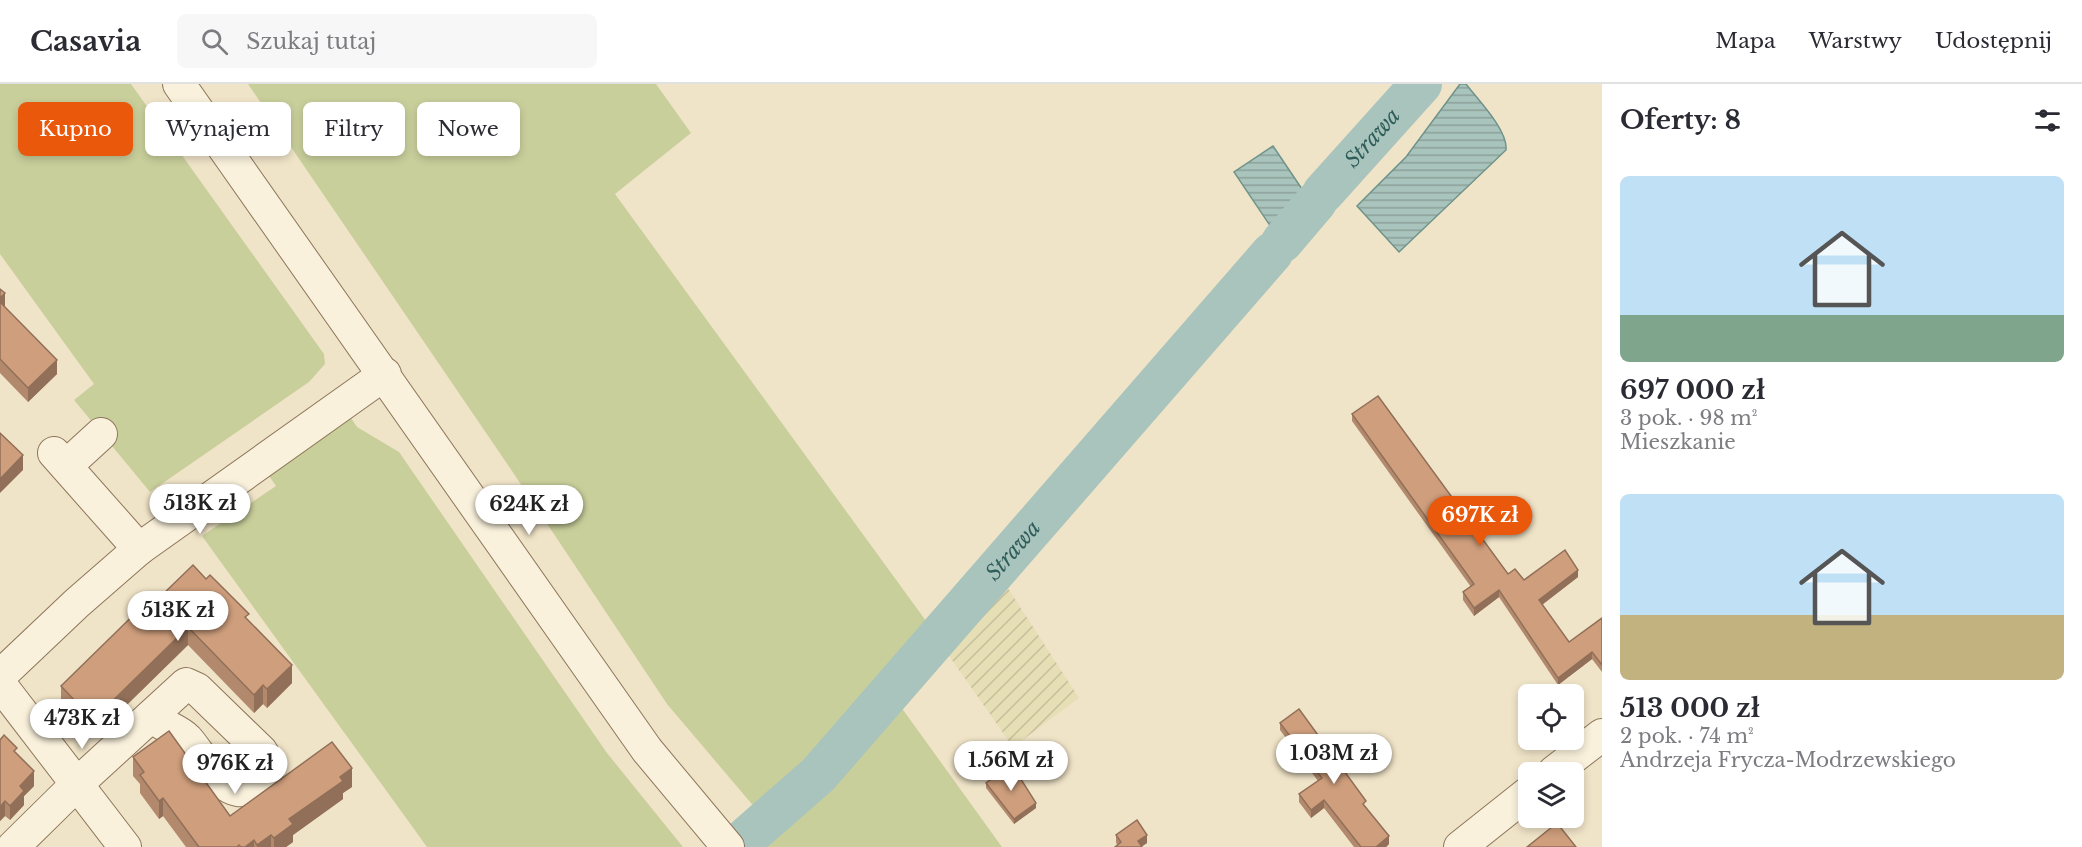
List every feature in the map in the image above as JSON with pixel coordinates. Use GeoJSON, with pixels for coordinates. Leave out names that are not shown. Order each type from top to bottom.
{"type":"FeatureCollection","features":[{"type":"Feature","properties":{"kind":"street"},"geometry":{"type":"LineString","coordinates":[[179,84],[385,374],[647,750],[728,847]]}},
{"type":"Feature","properties":{"kind":"street"},"geometry":{"type":"LineString","coordinates":[[199,84],[298,252]]}},
{"type":"Feature","properties":{"kind":"street"},"geometry":{"type":"LineString","coordinates":[[0,676],[77,603],[139,549],[385,374]]}},
{"type":"Feature","properties":{"kind":"street"},"geometry":{"type":"LineString","coordinates":[[101,434],[60,459],[139,549]]}},
{"type":"Feature","properties":{"kind":"street"},"geometry":{"type":"LineString","coordinates":[[0,684],[125,847]]}},
{"type":"Feature","properties":{"kind":"street"},"geometry":{"type":"LineString","coordinates":[[13,847],[77,784],[152,716]]}},
{"type":"Feature","properties":{"kind":"street"},"geometry":{"type":"LineString","coordinates":[[1567,762],[1602,735]]}},
{"type":"Feature","properties":{"kind":"street"},"geometry":{"type":"LineString","coordinates":[[1460,847],[1518,801]]}},
{"type":"Feature","properties":{"kind":"shaded area"},"geometry":{"type":"Polygon","coordinates":[[[998,573],[1079,698],[1013,747],[940,643],[998,573]]]}},
{"type":"Feature","properties":{"kind":"green space"},"geometry":{"type":"Polygon","coordinates":[[[0,84],[131,84],[145,104],[145,156],[182,156],[324,354],[325,364],[309,382],[150,492],[74,400],[94,384],[0,254],[0,84]]]}},
{"type":"Feature","properties":{"kind":"green space"},"geometry":{"type":"Polygon","coordinates":[[[248,84],[656,84],[691,133],[615,194],[929,625],[814,760],[756,809],[667,704],[510,468],[291,147],[291,102],[260,102],[248,84]]]}},
{"type":"Feature","properties":{"kind":"green space"},"geometry":{"type":"Polygon","coordinates":[[[349,415],[357,427],[399,452],[607,753],[683,847],[427,847],[202,536],[276,486],[267,473],[349,415]]]}},
{"type":"Feature","properties":{"kind":"green space"},"geometry":{"type":"Polygon","coordinates":[[[896,700],[1002,847],[768,847],[759,838],[792,810],[896,700]]]}},
{"type":"Feature","properties":{"kind":"water"},"geometry":{"type":"Polygon","coordinates":[[[1460,84],[1466,84],[1491,116],[1502,134],[1506,150],[1399,252],[1357,206],[1406,157],[1460,84]]]}},
{"type":"Feature","properties":{"kind":"water"},"geometry":{"type":"Polygon","coordinates":[[[1273,146],[1306,195],[1273,230],[1234,172],[1273,146]]]}},
{"type":"Feature","properties":{"kind":"building"},"geometry":{"type":"Polygon","coordinates":[[[0,302],[57,360],[28,388],[0,359],[0,302]]]}},
{"type":"Feature","properties":{"kind":"building"},"geometry":{"type":"Polygon","coordinates":[[[1378,396],[1508,574],[1515,569],[1524,580],[1565,550],[1578,570],[1539,600],[1569,642],[1602,618],[1602,665],[1592,652],[1558,678],[1499,590],[1474,608],[1463,592],[1474,584],[1352,414],[1378,396]]]}},
{"type":"Feature","properties":{"kind":"building"},"geometry":{"type":"Polygon","coordinates":[[[0,433],[23,455],[0,479],[0,433]]]}},
{"type":"Feature","properties":{"kind":"building"},"geometry":{"type":"Polygon","coordinates":[[[193,565],[206,579],[210,575],[249,614],[245,617],[292,665],[267,689],[263,685],[254,695],[188,627],[93,720],[61,686],[157,592],[161,596],[193,565]]]}},
{"type":"Feature","properties":{"kind":"building"},"geometry":{"type":"Polygon","coordinates":[[[1299,709],[1366,801],[1363,804],[1389,836],[1376,847],[1361,847],[1324,800],[1311,810],[1299,794],[1322,778],[1280,723],[1299,709]]]}},
{"type":"Feature","properties":{"kind":"building"},"geometry":{"type":"Polygon","coordinates":[[[169,731],[230,816],[332,742],[352,768],[340,777],[343,781],[289,819],[293,824],[274,838],[271,835],[257,845],[254,840],[245,847],[239,845],[237,847],[199,847],[163,798],[159,801],[140,775],[144,772],[133,757],[169,731]]]}},
{"type":"Feature","properties":{"kind":"building"},"geometry":{"type":"Polygon","coordinates":[[[4,735],[17,748],[14,751],[34,771],[20,786],[24,791],[10,806],[5,801],[0,807],[0,740],[4,735]]]}},
{"type":"Feature","properties":{"kind":"building"},"geometry":{"type":"Polygon","coordinates":[[[1012,765],[1036,803],[1014,819],[986,783],[997,775],[998,769],[1004,770],[1012,765]]]}},
{"type":"Feature","properties":{"kind":"building"},"geometry":{"type":"Polygon","coordinates":[[[1137,820],[1147,835],[1138,841],[1142,847],[1115,847],[1121,842],[1116,835],[1137,820]]]}},
{"type":"Feature","properties":{"kind":"building"},"geometry":{"type":"Polygon","coordinates":[[[1551,828],[1561,828],[1576,847],[1527,847],[1551,828]]]}},
{"type":"Feature","properties":{"kind":"waterway","name":"Strawa"},"geometry":{"type":"LineString","coordinates":[[1323,193],[1421,84]]}},
{"type":"Feature","properties":{"kind":"waterway","name":"Strawa"},"geometry":{"type":"LineString","coordinates":[[1282,242],[1316,202]]}},
{"type":"Feature","properties":{"kind":"waterway","name":"Strawa"},"geometry":{"type":"LineString","coordinates":[[746,838],[818,775],[1272,253]]}}]}
